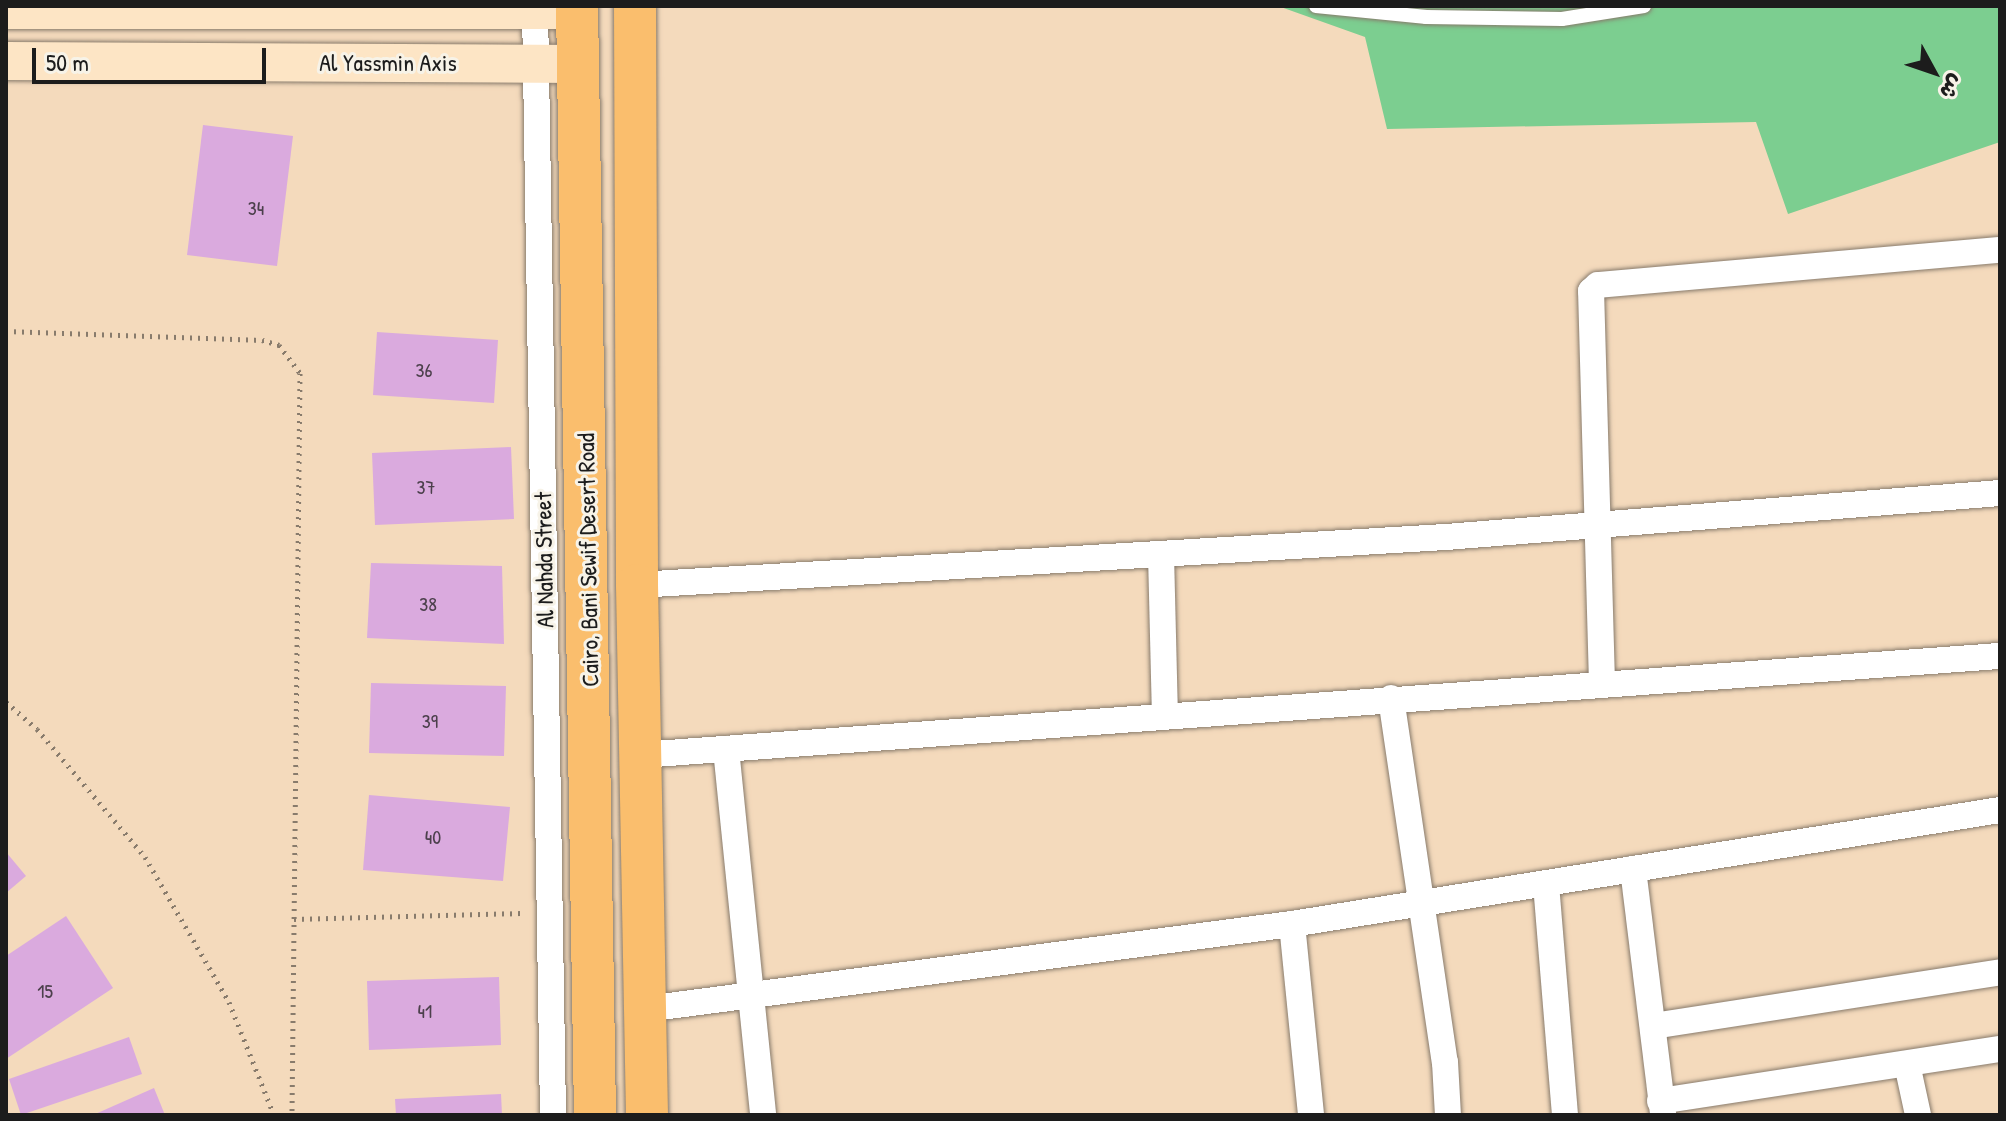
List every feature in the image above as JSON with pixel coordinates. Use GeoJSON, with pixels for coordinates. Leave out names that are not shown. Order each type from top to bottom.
{"type":"FeatureCollection","features":[{"type":"Feature","properties":{"kind":"main road","name":"Cairo, Bani Sewif Desert Road"},"geometry":{"type":"LineString","coordinates":[[635,6],[637,585],[647,1115]]}},
{"type":"Feature","properties":{"kind":"main road","name":"Cairo, Bani Sewif Desert Road"},"geometry":{"type":"LineString","coordinates":[[577,8],[595,1115]]}},
{"type":"Feature","properties":{"kind":"street","name":"Al Nahda Street"},"geometry":{"type":"LineString","coordinates":[[535,8],[553,1115]]}},
{"type":"Feature","properties":{"kind":"street"},"geometry":{"type":"LineString","coordinates":[[6,10],[577,8]]}},
{"type":"Feature","properties":{"kind":"street","name":"Al Yassmin Axis"},"geometry":{"type":"LineString","coordinates":[[6,61],[578,64]]}},
{"type":"Feature","properties":{"kind":"street"},"geometry":{"type":"LineString","coordinates":[[1602,683],[1594,523],[1589,301],[1598,285],[2000,250]]}},
{"type":"Feature","properties":{"kind":"street"},"geometry":{"type":"LineString","coordinates":[[637,585],[1161,554],[2000,493]]}},
{"type":"Feature","properties":{"kind":"street"},"geometry":{"type":"LineString","coordinates":[[1161,554],[1165,715]]}},
{"type":"Feature","properties":{"kind":"street"},"geometry":{"type":"LineString","coordinates":[[641,755],[2000,656]]}},
{"type":"Feature","properties":{"kind":"street"},"geometry":{"type":"LineString","coordinates":[[1391,698],[1424,903],[1448,1115]]}},
{"type":"Feature","properties":{"kind":"street"},"geometry":{"type":"LineString","coordinates":[[726,749],[763,1115]]}},
{"type":"Feature","properties":{"kind":"street"},"geometry":{"type":"LineString","coordinates":[[646,1009],[1292,924],[2000,810]]}},
{"type":"Feature","properties":{"kind":"street"},"geometry":{"type":"LineString","coordinates":[[1633,869],[1662,1108],[2000,1049]]}},
{"type":"Feature","properties":{"kind":"street"},"geometry":{"type":"LineString","coordinates":[[1546,884],[1565,1115]]}},
{"type":"Feature","properties":{"kind":"street"},"geometry":{"type":"LineString","coordinates":[[1292,924],[1311,1115]]}},
{"type":"Feature","properties":{"kind":"street"},"geometry":{"type":"LineString","coordinates":[[1653,1026],[2000,972]]}},
{"type":"Feature","properties":{"kind":"street"},"geometry":{"type":"LineString","coordinates":[[1907,1064],[1918,1115]]}},
{"type":"Feature","properties":{"kind":"lane"},"geometry":{"type":"LineString","coordinates":[[1316,6],[1562,19],[1596,10],[1644,6]]}},
{"type":"Feature","properties":{"kind":"path"},"geometry":{"type":"LineString","coordinates":[[6,331],[262,340],[292,357],[300,373],[292,1115]]}},
{"type":"Feature","properties":{"kind":"path"},"geometry":{"type":"LineString","coordinates":[[6,702],[37,729],[145,857],[229,1002],[274,1115]]}},
{"type":"Feature","properties":{"kind":"path"},"geometry":{"type":"LineString","coordinates":[[294,919],[550,912]]}},
{"type":"Feature","properties":{"kind":"green space"},"geometry":{"type":"Polygon","coordinates":[[[1278,6],[2000,6],[2000,142],[1788,214],[1756,122],[1387,129],[1365,37],[1278,6]]]}},
{"type":"Feature","properties":{"kind":"building"},"geometry":{"type":"Polygon","coordinates":[[[203,125],[293,136],[277,266],[187,255],[203,125]]]}},
{"type":"Feature","properties":{"kind":"building"},"geometry":{"type":"Polygon","coordinates":[[[377,332],[498,340],[494,403],[373,395],[377,332]]]}},
{"type":"Feature","properties":{"kind":"building"},"geometry":{"type":"Polygon","coordinates":[[[511,447],[514,519],[375,525],[372,453],[511,447]]]}},
{"type":"Feature","properties":{"kind":"building"},"geometry":{"type":"Polygon","coordinates":[[[371,563],[502,566],[504,644],[367,638],[371,563]]]}},
{"type":"Feature","properties":{"kind":"building"},"geometry":{"type":"Polygon","coordinates":[[[371,683],[506,686],[504,756],[369,753],[371,683]]]}},
{"type":"Feature","properties":{"kind":"building"},"geometry":{"type":"Polygon","coordinates":[[[369,795],[510,807],[503,881],[363,870],[369,795]]]}},
{"type":"Feature","properties":{"kind":"building"},"geometry":{"type":"Polygon","coordinates":[[[6,852],[26,876],[6,893],[6,852]]]}},
{"type":"Feature","properties":{"kind":"building"},"geometry":{"type":"Polygon","coordinates":[[[66,916],[113,988],[6,1059],[6,956],[66,916]]]}},
{"type":"Feature","properties":{"kind":"building"},"geometry":{"type":"Polygon","coordinates":[[[499,977],[501,1045],[369,1050],[367,981],[499,977]]]}},
{"type":"Feature","properties":{"kind":"building"},"geometry":{"type":"Polygon","coordinates":[[[129,1037],[142,1074],[21,1115],[9,1079],[129,1037]]]}},
{"type":"Feature","properties":{"kind":"building"},"geometry":{"type":"Polygon","coordinates":[[[154,1088],[165,1115],[93,1115],[154,1088]]]}},
{"type":"Feature","properties":{"kind":"building"},"geometry":{"type":"Polygon","coordinates":[[[501,1094],[502,1115],[396,1115],[395,1099],[501,1094]]]}}]}
